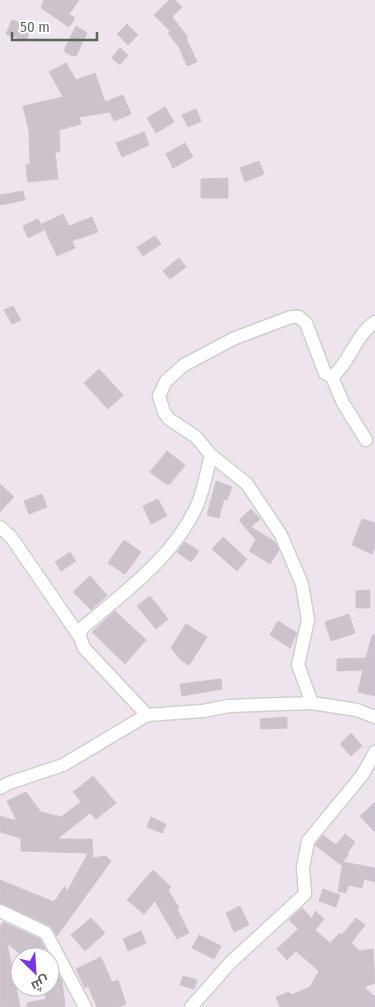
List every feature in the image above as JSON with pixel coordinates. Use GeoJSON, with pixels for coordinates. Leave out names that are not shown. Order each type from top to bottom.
{"type":"FeatureCollection","features":[{"type":"Feature","properties":{"kind":"street"},"geometry":{"type":"LineString","coordinates":[[312,703],[298,665],[308,620],[302,584],[281,535],[247,484],[212,455],[196,438],[169,419],[164,412],[159,396],[166,381],[184,365],[235,338],[291,317],[299,317],[306,323],[325,373],[332,377],[343,402],[366,440]]}},
{"type":"Feature","properties":{"kind":"street"},"geometry":{"type":"LineString","coordinates":[[332,377],[342,369],[360,336],[375,322]]}},
{"type":"Feature","properties":{"kind":"street"},"geometry":{"type":"LineString","coordinates":[[80,638],[81,629],[144,574],[181,534],[198,503],[212,455]]}},
{"type":"Feature","properties":{"kind":"street"},"geometry":{"type":"LineString","coordinates":[[0,527],[11,537],[80,638],[84,648],[147,715]]}},
{"type":"Feature","properties":{"kind":"street"},"geometry":{"type":"LineString","coordinates":[[0,788],[63,765],[147,715],[203,711],[228,706],[312,703],[357,710],[375,717]]}},
{"type":"Feature","properties":{"kind":"street"},"geometry":{"type":"LineString","coordinates":[[191,1007],[231,962],[305,894],[303,868],[308,841],[363,774],[375,752]]}},
{"type":"Feature","properties":{"kind":"street"},"geometry":{"type":"LineString","coordinates":[[0,911],[46,933],[85,1007]]}},
{"type":"Feature","properties":{"kind":"building"},"geometry":{"type":"Polygon","coordinates":[[[44,0],[79,0],[69,14],[75,18],[69,27],[41,8],[44,0]]]}},
{"type":"Feature","properties":{"kind":"building"},"geometry":{"type":"Polygon","coordinates":[[[169,0],[175,0],[182,7],[172,17],[188,37],[186,38],[197,62],[187,66],[179,47],[168,33],[170,31],[154,15],[169,0]]]}},
{"type":"Feature","properties":{"kind":"building"},"geometry":{"type":"Polygon","coordinates":[[[12,20],[31,26],[26,41],[6,34],[12,20]]]}},
{"type":"Feature","properties":{"kind":"building"},"geometry":{"type":"Polygon","coordinates":[[[127,24],[138,35],[128,45],[117,34],[127,24]]]}},
{"type":"Feature","properties":{"kind":"building"},"geometry":{"type":"Polygon","coordinates":[[[76,26],[87,33],[76,56],[73,56],[65,52],[65,48],[76,26]]]}},
{"type":"Feature","properties":{"kind":"building"},"geometry":{"type":"Polygon","coordinates":[[[120,48],[128,55],[120,65],[112,58],[120,48]]]}},
{"type":"Feature","properties":{"kind":"building"},"geometry":{"type":"Polygon","coordinates":[[[66,63],[76,80],[95,73],[105,102],[123,95],[131,114],[114,121],[110,112],[79,117],[81,124],[59,130],[60,152],[55,152],[58,179],[28,182],[26,165],[30,164],[29,131],[23,106],[63,97],[49,72],[66,63]]]}},
{"type":"Feature","properties":{"kind":"building"},"geometry":{"type":"Polygon","coordinates":[[[165,107],[174,122],[156,133],[147,118],[165,107]]]}},
{"type":"Feature","properties":{"kind":"building"},"geometry":{"type":"Polygon","coordinates":[[[196,109],[201,121],[188,127],[182,115],[196,109]]]}},
{"type":"Feature","properties":{"kind":"building"},"geometry":{"type":"Polygon","coordinates":[[[144,132],[149,145],[122,157],[116,143],[144,132]]]}},
{"type":"Feature","properties":{"kind":"building"},"geometry":{"type":"Polygon","coordinates":[[[185,143],[193,157],[173,168],[166,154],[185,143]]]}},
{"type":"Feature","properties":{"kind":"building"},"geometry":{"type":"Polygon","coordinates":[[[259,161],[264,174],[245,182],[240,168],[259,161]]]}},
{"type":"Feature","properties":{"kind":"building"},"geometry":{"type":"Polygon","coordinates":[[[228,178],[228,198],[201,198],[201,179],[228,178]]]}},
{"type":"Feature","properties":{"kind":"building"},"geometry":{"type":"Polygon","coordinates":[[[23,191],[25,200],[0,205],[0,195],[23,191]]]}},
{"type":"Feature","properties":{"kind":"building"},"geometry":{"type":"Polygon","coordinates":[[[63,214],[69,226],[92,217],[98,232],[72,241],[75,248],[57,256],[42,224],[63,214]]]}},
{"type":"Feature","properties":{"kind":"building"},"geometry":{"type":"Polygon","coordinates":[[[38,219],[44,230],[28,238],[23,226],[38,219]]]}},
{"type":"Feature","properties":{"kind":"building"},"geometry":{"type":"Polygon","coordinates":[[[155,236],[161,244],[143,256],[137,247],[155,236]]]}},
{"type":"Feature","properties":{"kind":"building"},"geometry":{"type":"Polygon","coordinates":[[[179,258],[186,267],[170,279],[163,271],[179,258]]]}},
{"type":"Feature","properties":{"kind":"building"},"geometry":{"type":"Polygon","coordinates":[[[13,306],[21,320],[12,324],[4,310],[13,306]]]}},
{"type":"Feature","properties":{"kind":"building"},"geometry":{"type":"Polygon","coordinates":[[[99,369],[123,395],[108,409],[84,383],[99,369]]]}},
{"type":"Feature","properties":{"kind":"building"},"geometry":{"type":"Polygon","coordinates":[[[167,451],[185,465],[170,484],[166,484],[150,472],[167,451]]]}},
{"type":"Feature","properties":{"kind":"building"},"geometry":{"type":"Polygon","coordinates":[[[216,481],[232,487],[227,500],[224,499],[219,518],[207,515],[216,481]]]}},
{"type":"Feature","properties":{"kind":"building"},"geometry":{"type":"Polygon","coordinates":[[[0,484],[14,497],[0,512],[0,484]]]}},
{"type":"Feature","properties":{"kind":"building"},"geometry":{"type":"Polygon","coordinates":[[[42,494],[47,507],[29,514],[24,501],[42,494]]]}},
{"type":"Feature","properties":{"kind":"building"},"geometry":{"type":"Polygon","coordinates":[[[158,499],[167,516],[151,524],[143,506],[158,499]]]}},
{"type":"Feature","properties":{"kind":"building"},"geometry":{"type":"Polygon","coordinates":[[[251,509],[260,519],[251,527],[275,542],[279,550],[270,564],[249,551],[256,540],[239,520],[251,509]]]}},
{"type":"Feature","properties":{"kind":"building"},"geometry":{"type":"Polygon","coordinates":[[[362,519],[375,523],[375,547],[372,554],[352,545],[362,519]]]}},
{"type":"Feature","properties":{"kind":"building"},"geometry":{"type":"Polygon","coordinates":[[[223,537],[247,559],[237,571],[212,549],[223,537]]]}},
{"type":"Feature","properties":{"kind":"building"},"geometry":{"type":"Polygon","coordinates":[[[124,540],[141,552],[125,574],[108,563],[124,540]]]}},
{"type":"Feature","properties":{"kind":"building"},"geometry":{"type":"Polygon","coordinates":[[[185,542],[199,551],[191,562],[177,552],[185,542]]]}},
{"type":"Feature","properties":{"kind":"building"},"geometry":{"type":"Polygon","coordinates":[[[70,552],[76,561],[61,571],[55,562],[70,552]]]}},
{"type":"Feature","properties":{"kind":"building"},"geometry":{"type":"Polygon","coordinates":[[[90,576],[107,595],[91,610],[73,592],[90,576]]]}},
{"type":"Feature","properties":{"kind":"building"},"geometry":{"type":"Polygon","coordinates":[[[370,590],[370,608],[356,608],[356,591],[370,590]]]}},
{"type":"Feature","properties":{"kind":"building"},"geometry":{"type":"Polygon","coordinates":[[[150,596],[168,619],[156,629],[137,606],[150,596]]]}},
{"type":"Feature","properties":{"kind":"building"},"geometry":{"type":"Polygon","coordinates":[[[115,611],[146,640],[125,664],[92,632],[115,611]]]}},
{"type":"Feature","properties":{"kind":"building"},"geometry":{"type":"Polygon","coordinates":[[[349,614],[355,633],[331,641],[325,622],[349,614]]]}},
{"type":"Feature","properties":{"kind":"building"},"geometry":{"type":"Polygon","coordinates":[[[278,621],[297,633],[290,648],[270,635],[278,621]]]}},
{"type":"Feature","properties":{"kind":"building"},"geometry":{"type":"Polygon","coordinates":[[[186,624],[207,637],[189,665],[181,660],[171,648],[186,624]]]}},
{"type":"Feature","properties":{"kind":"building"},"geometry":{"type":"Polygon","coordinates":[[[372,635],[375,635],[375,696],[358,692],[363,670],[337,671],[337,659],[366,658],[372,635]]]}},
{"type":"Feature","properties":{"kind":"building"},"geometry":{"type":"Polygon","coordinates":[[[221,679],[222,689],[182,696],[180,684],[221,679]]]}},
{"type":"Feature","properties":{"kind":"building"},"geometry":{"type":"Polygon","coordinates":[[[287,717],[287,728],[261,729],[260,719],[287,717]]]}},
{"type":"Feature","properties":{"kind":"building"},"geometry":{"type":"Polygon","coordinates":[[[351,733],[362,746],[351,756],[340,744],[351,733]]]}},
{"type":"Feature","properties":{"kind":"building"},"geometry":{"type":"Polygon","coordinates":[[[93,776],[116,803],[96,819],[90,813],[57,839],[92,839],[93,858],[106,856],[111,861],[57,936],[50,926],[0,903],[0,880],[54,902],[65,886],[67,892],[88,853],[21,851],[21,838],[0,832],[0,816],[17,821],[7,801],[26,792],[41,812],[61,817],[81,802],[73,792],[93,776]]]}},
{"type":"Feature","properties":{"kind":"building"},"geometry":{"type":"Polygon","coordinates":[[[375,802],[375,832],[360,816],[375,802]]]}},
{"type":"Feature","properties":{"kind":"building"},"geometry":{"type":"Polygon","coordinates":[[[151,817],[166,824],[162,833],[147,827],[151,817]]]}},
{"type":"Feature","properties":{"kind":"building"},"geometry":{"type":"Polygon","coordinates":[[[345,834],[355,842],[341,865],[315,845],[323,835],[336,845],[345,834]]]}},
{"type":"Feature","properties":{"kind":"building"},"geometry":{"type":"Polygon","coordinates":[[[343,862],[375,868],[375,882],[364,879],[362,888],[348,885],[346,893],[338,891],[343,862]]]}},
{"type":"Feature","properties":{"kind":"building"},"geometry":{"type":"Polygon","coordinates":[[[153,870],[171,887],[168,890],[179,908],[177,909],[189,933],[177,939],[155,901],[144,914],[127,900],[153,870]]]}},
{"type":"Feature","properties":{"kind":"building"},"geometry":{"type":"Polygon","coordinates":[[[323,889],[340,895],[336,907],[319,901],[323,889]]]}},
{"type":"Feature","properties":{"kind":"building"},"geometry":{"type":"Polygon","coordinates":[[[240,906],[249,925],[234,932],[226,913],[240,906]]]}},
{"type":"Feature","properties":{"kind":"building"},"geometry":{"type":"Polygon","coordinates":[[[302,908],[312,919],[315,911],[324,919],[315,930],[330,943],[340,933],[342,935],[356,918],[365,925],[351,943],[360,951],[373,949],[375,983],[364,987],[375,997],[375,1007],[280,1007],[276,997],[289,992],[291,995],[310,987],[319,971],[296,951],[287,960],[277,949],[298,929],[289,920],[302,908]]]}},
{"type":"Feature","properties":{"kind":"building"},"geometry":{"type":"Polygon","coordinates":[[[91,918],[105,933],[85,951],[71,935],[91,918]]]}},
{"type":"Feature","properties":{"kind":"building"},"geometry":{"type":"Polygon","coordinates":[[[3,922],[40,939],[44,947],[12,947],[7,943],[10,958],[10,997],[18,997],[20,1007],[0,1007],[0,927],[3,922]]]}},
{"type":"Feature","properties":{"kind":"building"},"geometry":{"type":"Polygon","coordinates":[[[141,931],[146,943],[128,951],[123,939],[141,931]]]}},
{"type":"Feature","properties":{"kind":"building"},"geometry":{"type":"Polygon","coordinates":[[[199,935],[221,946],[214,959],[192,948],[199,935]]]}},
{"type":"Feature","properties":{"kind":"building"},"geometry":{"type":"Polygon","coordinates":[[[101,957],[112,982],[118,980],[126,1004],[119,1007],[97,1007],[88,986],[85,988],[76,969],[101,957]]]}},
{"type":"Feature","properties":{"kind":"building"},"geometry":{"type":"Polygon","coordinates":[[[60,976],[65,1007],[27,1007],[27,1003],[46,999],[46,997],[60,997],[60,976]]]}},
{"type":"Feature","properties":{"kind":"building"},"geometry":{"type":"Polygon","coordinates":[[[183,976],[197,980],[194,989],[180,985],[183,976]]]}}]}
